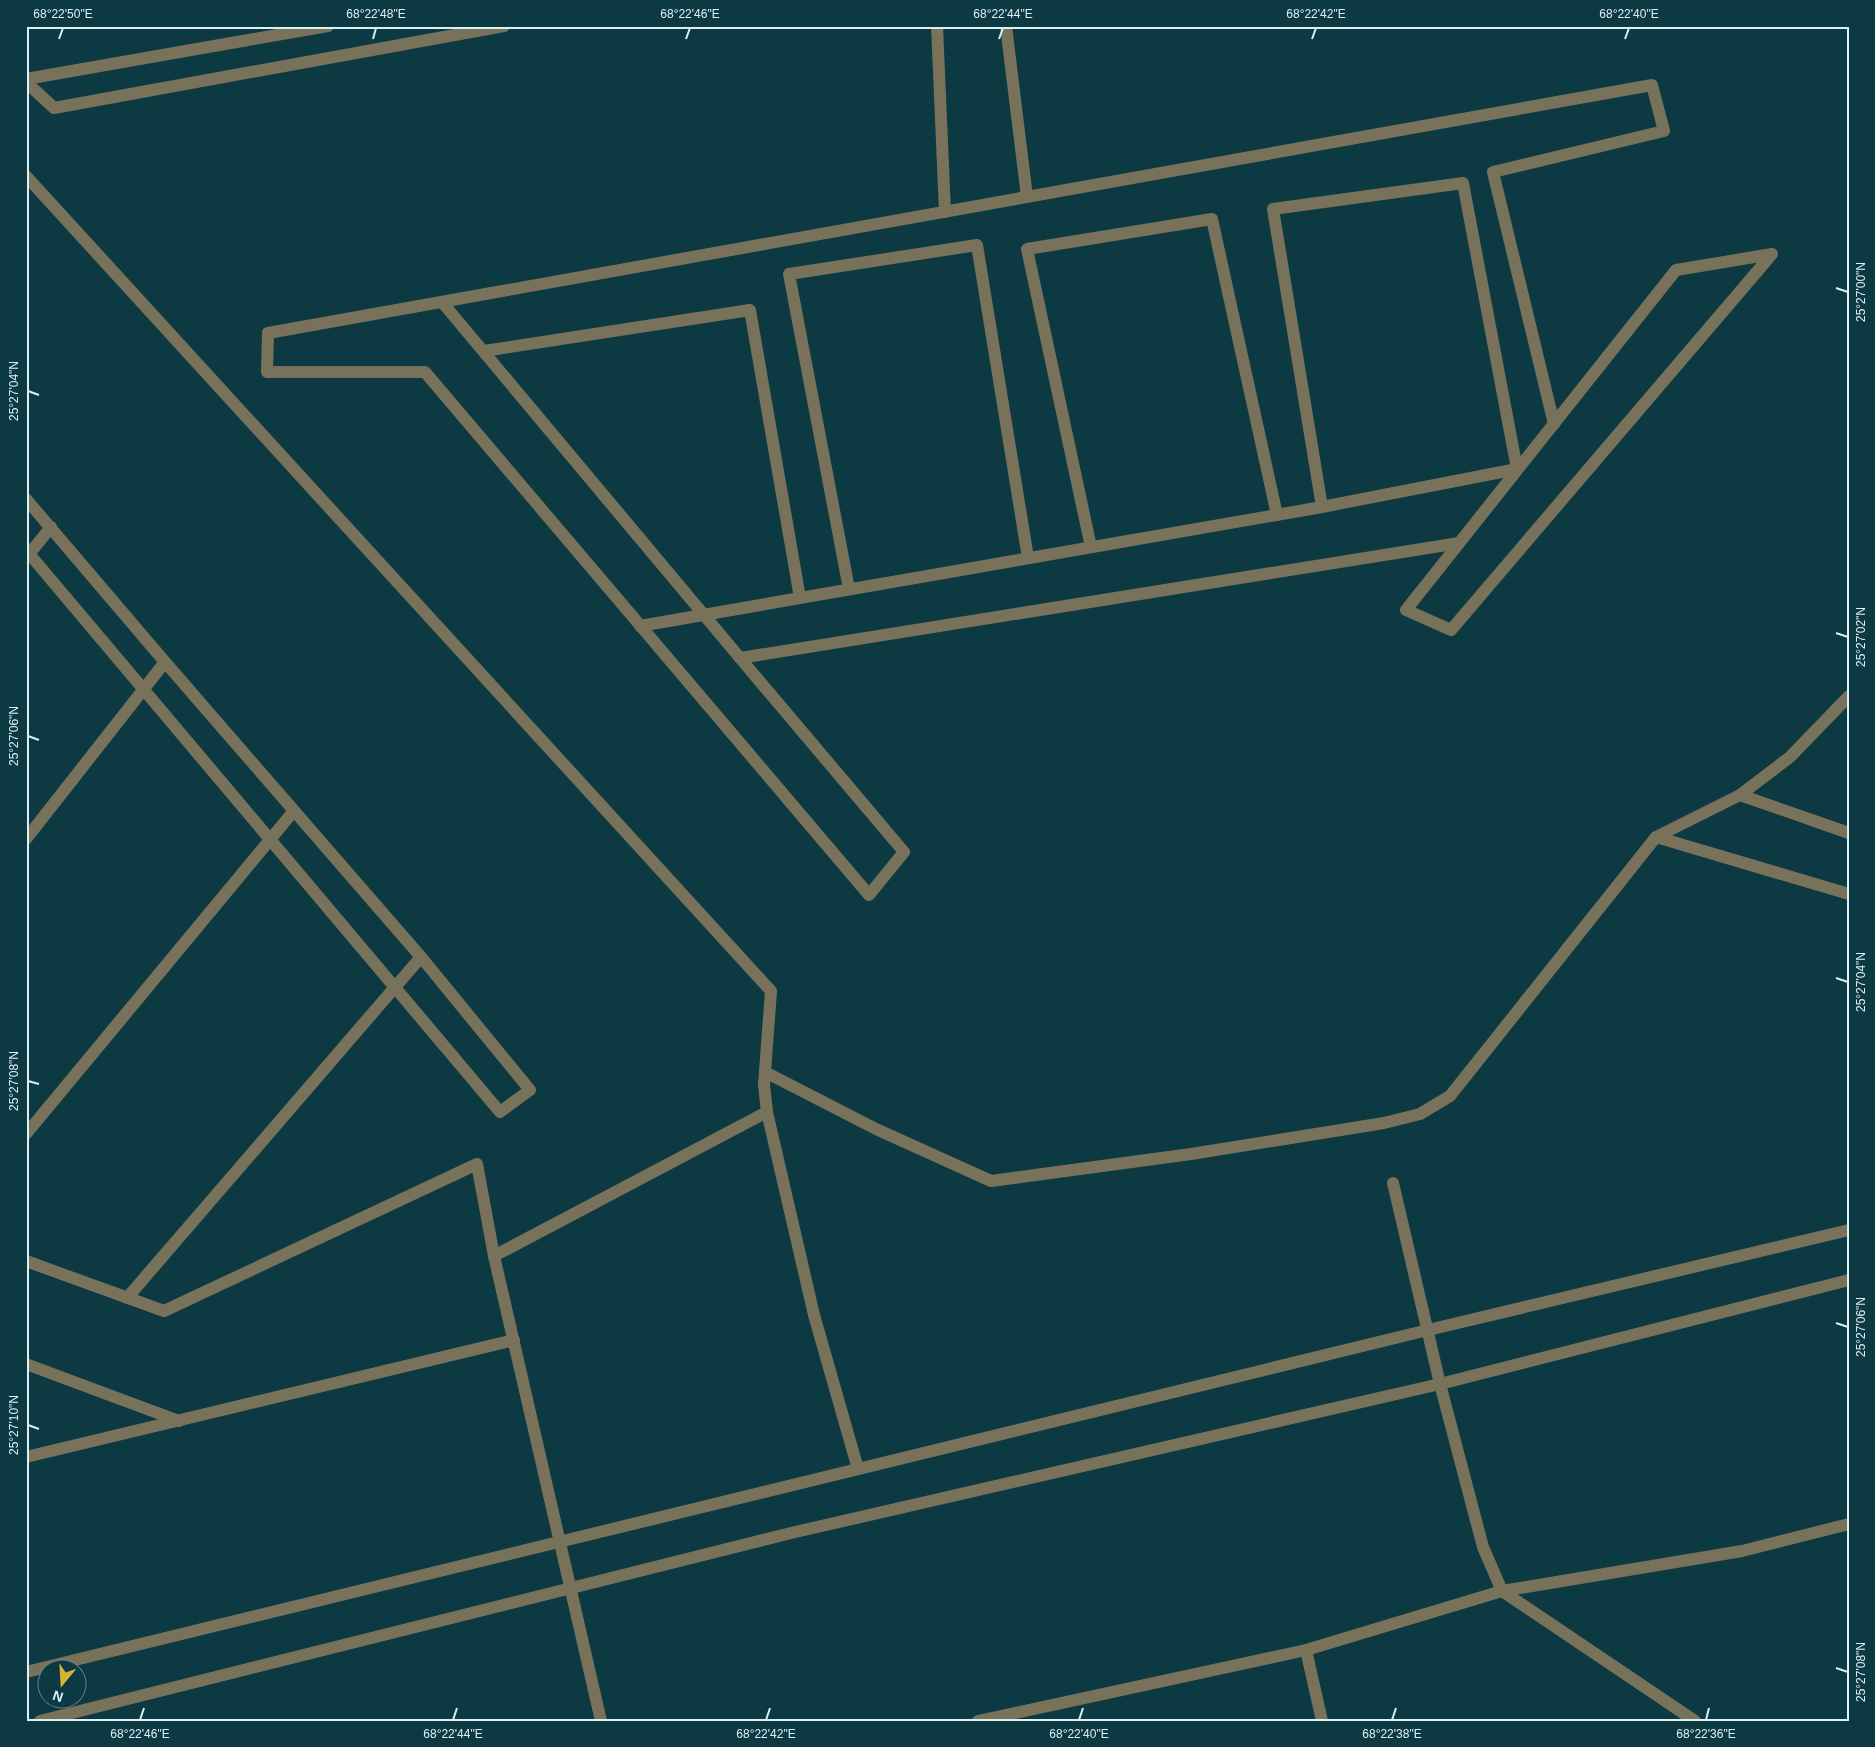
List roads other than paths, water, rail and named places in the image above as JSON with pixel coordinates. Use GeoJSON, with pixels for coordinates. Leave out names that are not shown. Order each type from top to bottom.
{"type":"FeatureCollection","features":[{"type":"Feature","properties":{"kind":"street"},"geometry":{"type":"LineString","coordinates":[[26,81],[328,26]]}},
{"type":"Feature","properties":{"kind":"street"},"geometry":{"type":"LineString","coordinates":[[26,81],[54,108],[504,26]]}},
{"type":"Feature","properties":{"kind":"street"},"geometry":{"type":"LineString","coordinates":[[938,26],[945,212]]}},
{"type":"Feature","properties":{"kind":"street"},"geometry":{"type":"LineString","coordinates":[[1006,26],[1027,197]]}},
{"type":"Feature","properties":{"kind":"street"},"geometry":{"type":"LineString","coordinates":[[442,302],[904,852],[868,895],[425,372],[267,372],[268,333],[1652,85],[1664,131],[1493,172],[1554,424]]}},
{"type":"Feature","properties":{"kind":"street"},"geometry":{"type":"LineString","coordinates":[[26,176],[771,991],[764,1085],[768,1112],[814,1315],[858,1469]]}},
{"type":"Feature","properties":{"kind":"street"},"geometry":{"type":"LineString","coordinates":[[1322,507],[1273,209],[1463,183],[1518,469]]}},
{"type":"Feature","properties":{"kind":"street"},"geometry":{"type":"LineString","coordinates":[[1091,547],[1027,249],[1212,219],[1277,515]]}},
{"type":"Feature","properties":{"kind":"street"},"geometry":{"type":"LineString","coordinates":[[849,590],[789,274],[977,245],[1028,558]]}},
{"type":"Feature","properties":{"kind":"street"},"geometry":{"type":"LineString","coordinates":[[1772,254],[1450,630],[1406,610],[1518,469],[1676,270],[1772,254]]}},
{"type":"Feature","properties":{"kind":"street"},"geometry":{"type":"LineString","coordinates":[[484,352],[750,310],[800,598]]}},
{"type":"Feature","properties":{"kind":"street"},"geometry":{"type":"LineString","coordinates":[[640,626],[1322,507],[1518,469]]}},
{"type":"Feature","properties":{"kind":"street"},"geometry":{"type":"LineString","coordinates":[[26,499],[51,527],[293,812],[421,957],[530,1090],[500,1112],[394,988],[144,690],[27,554],[51,527]]}},
{"type":"Feature","properties":{"kind":"street"},"geometry":{"type":"LineString","coordinates":[[740,658],[1459,543]]}},
{"type":"Feature","properties":{"kind":"street"},"geometry":{"type":"LineString","coordinates":[[26,839],[164,662]]}},
{"type":"Feature","properties":{"kind":"street"},"geometry":{"type":"LineString","coordinates":[[765,1072],[876,1130],[991,1181],[1191,1154],[1384,1123],[1420,1114],[1450,1096],[1656,837],[1740,794],[1790,757],[1849,696]]}},
{"type":"Feature","properties":{"kind":"street"},"geometry":{"type":"LineString","coordinates":[[1740,794],[1849,833]]}},
{"type":"Feature","properties":{"kind":"street"},"geometry":{"type":"LineString","coordinates":[[26,1134],[293,812]]}},
{"type":"Feature","properties":{"kind":"street"},"geometry":{"type":"LineString","coordinates":[[1656,837],[1849,894]]}},
{"type":"Feature","properties":{"kind":"street"},"geometry":{"type":"LineString","coordinates":[[127,1298],[421,957]]}},
{"type":"Feature","properties":{"kind":"street"},"geometry":{"type":"LineString","coordinates":[[494,1256],[768,1112]]}},
{"type":"Feature","properties":{"kind":"street"},"geometry":{"type":"LineString","coordinates":[[26,1261],[164,1311],[477,1164],[494,1256],[601,1721]]}},
{"type":"Feature","properties":{"kind":"street"},"geometry":{"type":"LineString","coordinates":[[1393,1183],[1440,1384],[1484,1547],[1502,1591],[1695,1721]]}},
{"type":"Feature","properties":{"kind":"street"},"geometry":{"type":"LineString","coordinates":[[26,1672],[1428,1330],[1849,1230]]}},
{"type":"Feature","properties":{"kind":"street"},"geometry":{"type":"LineString","coordinates":[[40,1721],[791,1533],[1440,1384],[1849,1280]]}},
{"type":"Feature","properties":{"kind":"street"},"geometry":{"type":"LineString","coordinates":[[26,1457],[514,1340]]}},
{"type":"Feature","properties":{"kind":"street"},"geometry":{"type":"LineString","coordinates":[[26,1364],[179,1421]]}},
{"type":"Feature","properties":{"kind":"street"},"geometry":{"type":"LineString","coordinates":[[978,1721],[1306,1650],[1502,1591],[1742,1551],[1849,1524]]}},
{"type":"Feature","properties":{"kind":"street"},"geometry":{"type":"LineString","coordinates":[[1306,1650],[1322,1721]]}}]}
